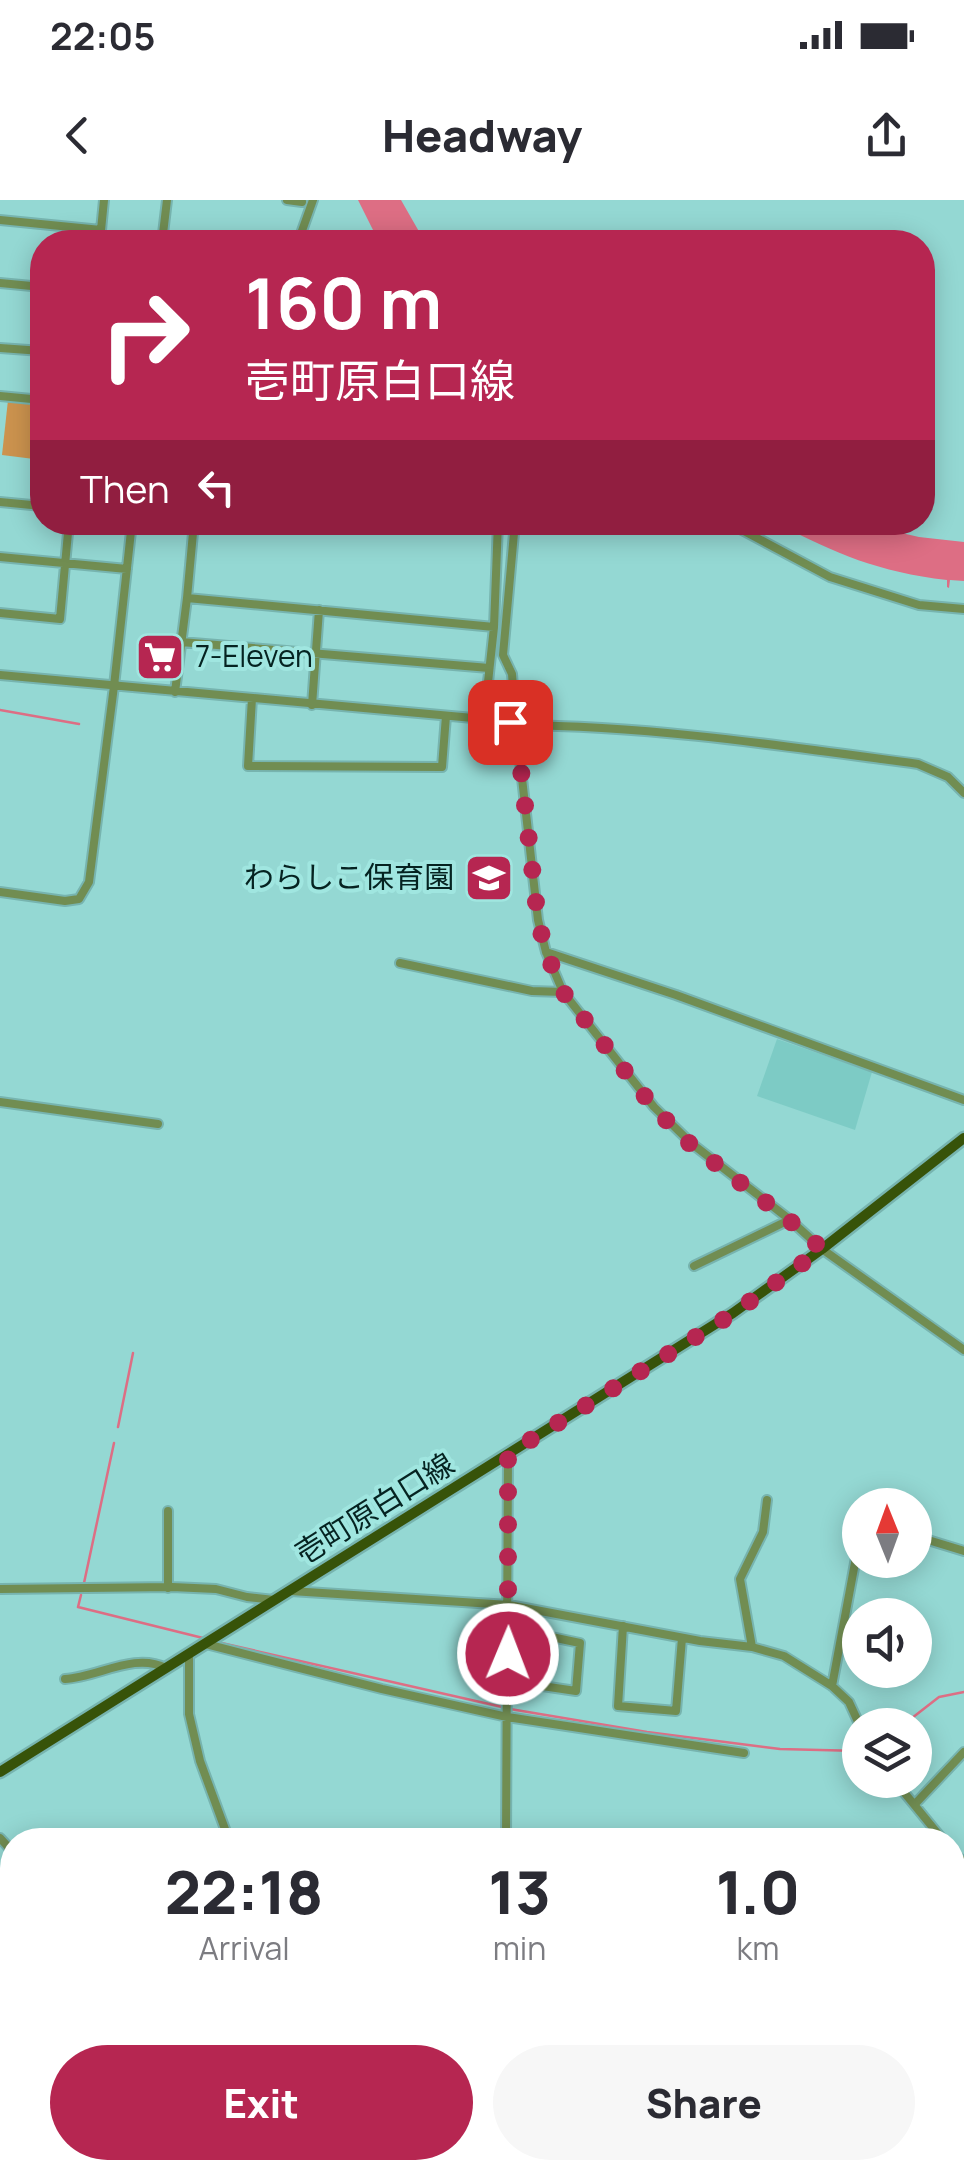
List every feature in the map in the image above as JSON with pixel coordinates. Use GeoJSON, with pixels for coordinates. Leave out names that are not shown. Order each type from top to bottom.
{"type":"FeatureCollection","features":[{"type":"Feature","properties":{"kind":"main road","name":"壱町原白口線"},"geometry":{"type":"LineString","coordinates":[[0,1772],[734,1313],[964,1138]]}},
{"type":"Feature","properties":{"kind":"street"},"geometry":{"type":"LineString","coordinates":[[0,220],[100,230],[104,200]]}},
{"type":"Feature","properties":{"kind":"street"},"geometry":{"type":"LineString","coordinates":[[163,230],[167,200]]}},
{"type":"Feature","properties":{"kind":"street"},"geometry":{"type":"LineString","coordinates":[[287,200],[302,202]]}},
{"type":"Feature","properties":{"kind":"street"},"geometry":{"type":"LineString","coordinates":[[303,230],[314,200]]}},
{"type":"Feature","properties":{"kind":"street"},"geometry":{"type":"LineString","coordinates":[[0,283],[30,286]]}},
{"type":"Feature","properties":{"kind":"street"},"geometry":{"type":"LineString","coordinates":[[0,348],[30,350]]}},
{"type":"Feature","properties":{"kind":"street"},"geometry":{"type":"LineString","coordinates":[[0,396],[30,399]]}},
{"type":"Feature","properties":{"kind":"street"},"geometry":{"type":"LineString","coordinates":[[0,502],[30,505]]}},
{"type":"Feature","properties":{"kind":"street"},"geometry":{"type":"LineString","coordinates":[[0,614],[60,619],[68,535]]}},
{"type":"Feature","properties":{"kind":"street"},"geometry":{"type":"LineString","coordinates":[[0,892],[65,901],[79,898],[89,882],[131,535]]}},
{"type":"Feature","properties":{"kind":"street"},"geometry":{"type":"LineString","coordinates":[[176,692],[193,535]]}},
{"type":"Feature","properties":{"kind":"street"},"geometry":{"type":"LineString","coordinates":[[484,719],[498,535]]}},
{"type":"Feature","properties":{"kind":"street"},"geometry":{"type":"LineString","coordinates":[[513,535],[503,656],[512,674],[538,920],[563,992],[654,1108],[690,1144],[822,1249],[964,1350]]}},
{"type":"Feature","properties":{"kind":"street"},"geometry":{"type":"LineString","coordinates":[[751,535],[830,577],[919,604],[964,609]]}},
{"type":"Feature","properties":{"kind":"street"},"geometry":{"type":"LineString","coordinates":[[0,557],[127,568]]}},
{"type":"Feature","properties":{"kind":"street"},"geometry":{"type":"LineString","coordinates":[[187,598],[494,626]]}},
{"type":"Feature","properties":{"kind":"street"},"geometry":{"type":"LineString","coordinates":[[312,704],[318,610]]}},
{"type":"Feature","properties":{"kind":"street"},"geometry":{"type":"LineString","coordinates":[[182,642],[490,668]]}},
{"type":"Feature","properties":{"kind":"street"},"geometry":{"type":"LineString","coordinates":[[0,676],[484,719],[516,726],[586,726],[704,735],[918,764],[948,777],[964,792]]}},
{"type":"Feature","properties":{"kind":"street"},"geometry":{"type":"LineString","coordinates":[[252,698],[248,766],[442,767],[446,716]]}},
{"type":"Feature","properties":{"kind":"street"},"geometry":{"type":"LineString","coordinates":[[546,952],[964,1100]]}},
{"type":"Feature","properties":{"kind":"street"},"geometry":{"type":"LineString","coordinates":[[400,963],[532,991],[563,992]]}},
{"type":"Feature","properties":{"kind":"street"},"geometry":{"type":"LineString","coordinates":[[0,1102],[158,1124]]}},
{"type":"Feature","properties":{"kind":"street"},"geometry":{"type":"LineString","coordinates":[[694,1266],[789,1220]]}},
{"type":"Feature","properties":{"kind":"street"},"geometry":{"type":"LineString","coordinates":[[506,1828],[508,1454]]}},
{"type":"Feature","properties":{"kind":"street"},"geometry":{"type":"LineString","coordinates":[[752,1646],[740,1579],[763,1532],[767,1500]]}},
{"type":"Feature","properties":{"kind":"street"},"geometry":{"type":"LineString","coordinates":[[168,1511],[168,1588]]}},
{"type":"Feature","properties":{"kind":"street"},"geometry":{"type":"LineString","coordinates":[[932,1541],[964,1551]]}},
{"type":"Feature","properties":{"kind":"street"},"geometry":{"type":"LineString","coordinates":[[832,1686],[852,1578]]}},
{"type":"Feature","properties":{"kind":"street"},"geometry":{"type":"LineString","coordinates":[[0,1589],[168,1588],[216,1590],[276,1600]]}},
{"type":"Feature","properties":{"kind":"street"},"geometry":{"type":"LineString","coordinates":[[291,1591],[509,1605],[682,1638],[752,1646],[784,1656],[832,1686],[852,1708]]}},
{"type":"Feature","properties":{"kind":"street"},"geometry":{"type":"LineString","coordinates":[[622,1626],[618,1706],[676,1710],[682,1638]]}},
{"type":"Feature","properties":{"kind":"street"},"geometry":{"type":"LineString","coordinates":[[508,1628],[580,1644],[576,1691],[508,1681]]}},
{"type":"Feature","properties":{"kind":"street"},"geometry":{"type":"LineString","coordinates":[[206,1644],[508,1716],[744,1753]]}},
{"type":"Feature","properties":{"kind":"street"},"geometry":{"type":"LineString","coordinates":[[190,1654],[189,1714],[200,1761],[225,1828]]}},
{"type":"Feature","properties":{"kind":"street"},"geometry":{"type":"LineString","coordinates":[[65,1679],[154,1662],[166,1668]]}},
{"type":"Feature","properties":{"kind":"street"},"geometry":{"type":"LineString","coordinates":[[915,1804],[964,1752]]}},
{"type":"Feature","properties":{"kind":"street"},"geometry":{"type":"LineString","coordinates":[[910,1798],[934,1828]]}},
{"type":"Feature","properties":{"kind":"shaded area"},"geometry":{"type":"Polygon","coordinates":[[[358,200],[401,200],[418,230],[373,230],[358,200]]]}},
{"type":"Feature","properties":{"kind":"shaded area"},"geometry":{"type":"Polygon","coordinates":[[[8,400],[30,403],[30,458],[2,455],[8,400]]]}},
{"type":"Feature","properties":{"kind":"shaded area"},"geometry":{"type":"Polygon","coordinates":[[[801,535],[910,535],[964,542],[964,581],[950,580],[949,588],[947,580],[879,567],[801,535]]]}},
{"type":"Feature","properties":{"kind":"shaded area"},"geometry":{"type":"Polygon","coordinates":[[[777,1039],[872,1072],[855,1130],[757,1096],[777,1039]]]}},
{"type":"Feature","properties":{"kind":"waterway"},"geometry":{"type":"LineString","coordinates":[[0,710],[79,724]]}},
{"type":"Feature","properties":{"kind":"waterway"},"geometry":{"type":"LineString","coordinates":[[118,1427],[133,1353]]}},
{"type":"Feature","properties":{"kind":"waterway"},"geometry":{"type":"LineString","coordinates":[[84,1583],[114,1443]]}},
{"type":"Feature","properties":{"kind":"waterway"},"geometry":{"type":"LineString","coordinates":[[81,1595],[78,1607],[203,1638]]}},
{"type":"Feature","properties":{"kind":"waterway"},"geometry":{"type":"LineString","coordinates":[[217,1642],[502,1707]]}},
{"type":"Feature","properties":{"kind":"waterway"},"geometry":{"type":"LineString","coordinates":[[925,1708],[939,1697],[964,1692]]}},
{"type":"Feature","properties":{"kind":"waterway"},"geometry":{"type":"LineString","coordinates":[[510,1709],[780,1749],[842,1751]]}},
{"type":"Feature","properties":{"kind":"place","name":"7-Eleven"},"geometry":{"type":"Point","coordinates":[160,657]}},
{"type":"Feature","properties":{"kind":"place","name":"わらしこ保育園"},"geometry":{"type":"Point","coordinates":[489,878]}},
{"type":"Feature","properties":{"kind":"route"},"geometry":{"type":"LineString","coordinates":[[508,1654],[508,1454],[734,1313],[822,1249],[690,1144],[654,1108],[563,992],[538,920],[516,726],[510,722]]}}]}
